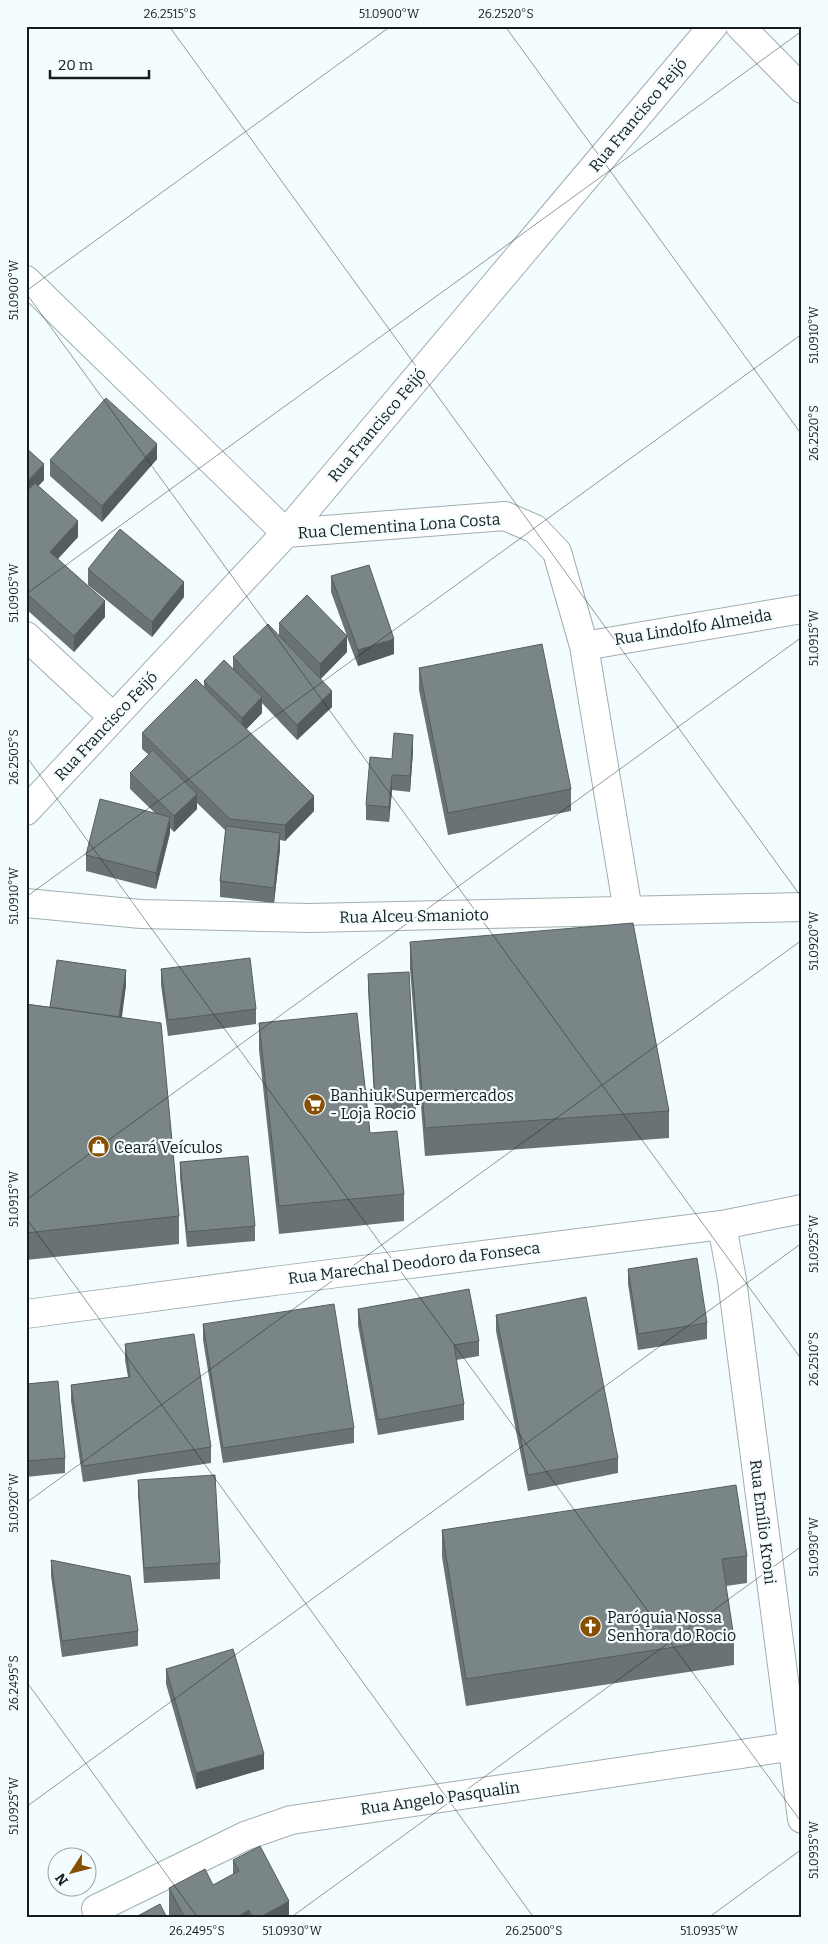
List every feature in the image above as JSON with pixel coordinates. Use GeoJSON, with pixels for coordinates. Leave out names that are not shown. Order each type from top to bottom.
{"type":"FeatureCollection","features":[{"type":"Feature","properties":{"kind":"street","name":"Rua Francisco Feijó"},"geometry":{"type":"LineString","coordinates":[[26,811],[286,534],[713,26]]}},
{"type":"Feature","properties":{"kind":"street"},"geometry":{"type":"LineString","coordinates":[[740,26],[802,89]]}},
{"type":"Feature","properties":{"kind":"street","name":"Rua Clementina Lona Costa"},"geometry":{"type":"LineString","coordinates":[[26,280],[286,534],[505,516],[535,529],[557,552],[584,646],[628,911]]}},
{"type":"Feature","properties":{"kind":"street","name":"Rua Lindolfo Almeida"},"geometry":{"type":"LineString","coordinates":[[584,646],[802,609]]}},
{"type":"Feature","properties":{"kind":"street"},"geometry":{"type":"LineString","coordinates":[[26,636],[113,717]]}},
{"type":"Feature","properties":{"kind":"street","name":"Rua Alceu Smanioto"},"geometry":{"type":"LineString","coordinates":[[26,903],[141,914],[310,918],[802,907]]}},
{"type":"Feature","properties":{"kind":"street","name":"Rua Marechal Deodoro da Fonseca"},"geometry":{"type":"LineString","coordinates":[[26,1314],[722,1225],[802,1209]]}},
{"type":"Feature","properties":{"kind":"street","name":"Rua Emílio Kroni"},"geometry":{"type":"LineString","coordinates":[[722,1225],[732,1280],[797,1746],[802,1819]]}},
{"type":"Feature","properties":{"kind":"street","name":"Rua Angelo Pasqualin"},"geometry":{"type":"LineString","coordinates":[[96,1909],[246,1836],[291,1820],[797,1746]]}},
{"type":"Feature","properties":{"kind":"building"},"geometry":{"type":"Polygon","coordinates":[[[106,398],[157,444],[102,506],[50,460],[106,398]]]}},
{"type":"Feature","properties":{"kind":"building"},"geometry":{"type":"Polygon","coordinates":[[[26,448],[44,464],[26,483],[26,448]]]}},
{"type":"Feature","properties":{"kind":"building"},"geometry":{"type":"Polygon","coordinates":[[[35,483],[78,521],[50,552],[105,601],[74,636],[26,593],[26,492],[35,483]]]}},
{"type":"Feature","properties":{"kind":"building"},"geometry":{"type":"Polygon","coordinates":[[[120,529],[184,582],[152,622],[88,569],[120,529]]]}},
{"type":"Feature","properties":{"kind":"building"},"geometry":{"type":"Polygon","coordinates":[[[369,565],[394,639],[358,650],[331,576],[369,565]]]}},
{"type":"Feature","properties":{"kind":"building"},"geometry":{"type":"Polygon","coordinates":[[[307,595],[347,636],[320,664],[279,623],[307,595]]]}},
{"type":"Feature","properties":{"kind":"building"},"geometry":{"type":"Polygon","coordinates":[[[268,624],[332,691],[297,725],[233,657],[268,624]]]}},
{"type":"Feature","properties":{"kind":"building"},"geometry":{"type":"Polygon","coordinates":[[[542,644],[571,789],[448,813],[419,668],[542,644]]]}},
{"type":"Feature","properties":{"kind":"building"},"geometry":{"type":"Polygon","coordinates":[[[224,660],[262,697],[242,718],[204,681],[224,660]]]}},
{"type":"Feature","properties":{"kind":"building"},"geometry":{"type":"Polygon","coordinates":[[[196,679],[314,796],[285,825],[230,819],[142,733],[196,679]]]}},
{"type":"Feature","properties":{"kind":"building"},"geometry":{"type":"Polygon","coordinates":[[[394,733],[413,735],[410,776],[392,775],[389,807],[366,805],[370,757],[392,759],[394,733]]]}},
{"type":"Feature","properties":{"kind":"building"},"geometry":{"type":"Polygon","coordinates":[[[153,750],[197,794],[174,816],[130,773],[153,750]]]}},
{"type":"Feature","properties":{"kind":"building"},"geometry":{"type":"Polygon","coordinates":[[[100,799],[170,817],[156,873],[86,855],[100,799]]]}},
{"type":"Feature","properties":{"kind":"building"},"geometry":{"type":"Polygon","coordinates":[[[226,826],[280,833],[274,888],[220,881],[226,826]]]}},
{"type":"Feature","properties":{"kind":"building"},"geometry":{"type":"Polygon","coordinates":[[[633,923],[669,1111],[425,1128],[410,942],[633,923]]]}},
{"type":"Feature","properties":{"kind":"building"},"geometry":{"type":"Polygon","coordinates":[[[250,958],[256,1009],[168,1020],[161,969],[250,958]]]}},
{"type":"Feature","properties":{"kind":"building"},"geometry":{"type":"Polygon","coordinates":[[[57,960],[126,970],[119,1017],[50,1007],[57,960]]]}},
{"type":"Feature","properties":{"kind":"building"},"geometry":{"type":"Polygon","coordinates":[[[409,972],[416,1098],[375,1100],[368,974],[409,972]]]}},
{"type":"Feature","properties":{"kind":"building","name":"Ceará Veículos"},"geometry":{"type":"Polygon","coordinates":[[[26,1004],[161,1023],[179,1216],[26,1233],[26,1004]]]}},
{"type":"Feature","properties":{"kind":"building","name":"Banhiuk Supermercados - Loja Rocio"},"geometry":{"type":"Polygon","coordinates":[[[357,1013],[370,1133],[397,1131],[404,1194],[279,1206],[259,1023],[357,1013]]]}},
{"type":"Feature","properties":{"kind":"building"},"geometry":{"type":"Polygon","coordinates":[[[248,1156],[255,1226],[187,1232],[180,1162],[248,1156]]]}},
{"type":"Feature","properties":{"kind":"building"},"geometry":{"type":"Polygon","coordinates":[[[697,1258],[707,1323],[638,1334],[628,1269],[697,1258]]]}},
{"type":"Feature","properties":{"kind":"building"},"geometry":{"type":"Polygon","coordinates":[[[469,1289],[479,1341],[454,1345],[464,1404],[378,1420],[358,1309],[469,1289]]]}},
{"type":"Feature","properties":{"kind":"building"},"geometry":{"type":"Polygon","coordinates":[[[586,1297],[618,1458],[528,1475],[496,1315],[586,1297]]]}},
{"type":"Feature","properties":{"kind":"building"},"geometry":{"type":"Polygon","coordinates":[[[334,1304],[354,1428],[223,1448],[203,1324],[334,1304]]]}},
{"type":"Feature","properties":{"kind":"building"},"geometry":{"type":"Polygon","coordinates":[[[194,1334],[211,1447],[83,1466],[71,1385],[130,1377],[125,1344],[194,1334]]]}},
{"type":"Feature","properties":{"kind":"building"},"geometry":{"type":"Polygon","coordinates":[[[58,1381],[65,1458],[26,1461],[26,1384],[58,1381]]]}},
{"type":"Feature","properties":{"kind":"building"},"geometry":{"type":"Polygon","coordinates":[[[215,1475],[220,1563],[144,1568],[138,1480],[215,1475]]]}},
{"type":"Feature","properties":{"kind":"building","name":"Paróquia Nossa Senhora do Rocio"},"geometry":{"type":"Polygon","coordinates":[[[736,1485],[747,1556],[722,1559],[734,1638],[466,1679],[442,1530],[736,1485]]]}},
{"type":"Feature","properties":{"kind":"building"},"geometry":{"type":"Polygon","coordinates":[[[51,1560],[130,1576],[138,1631],[62,1641],[51,1560]]]}},
{"type":"Feature","properties":{"kind":"building"},"geometry":{"type":"Polygon","coordinates":[[[233,1649],[264,1754],[196,1773],[166,1669],[233,1649]]]}},
{"type":"Feature","properties":{"kind":"building"},"geometry":{"type":"Polygon","coordinates":[[[260,1846],[289,1901],[259,1918],[253,1918],[249,1910],[236,1918],[185,1918],[169,1888],[205,1869],[213,1885],[239,1871],[233,1860],[260,1846]]]}},
{"type":"Feature","properties":{"kind":"building"},"geometry":{"type":"Polygon","coordinates":[[[160,1904],[167,1918],[134,1918],[160,1904]]]}},
{"type":"Feature","properties":{"kind":"place","name":"Banhiuk Supermercados - Loja Rocio"},"geometry":{"type":"Point","coordinates":[314,1104]}},
{"type":"Feature","properties":{"kind":"place","name":"Ceará Veículos"},"geometry":{"type":"Point","coordinates":[98,1147]}},
{"type":"Feature","properties":{"kind":"place","name":"Paróquia Nossa Senhora do Rocio"},"geometry":{"type":"Point","coordinates":[591,1626]}}]}
